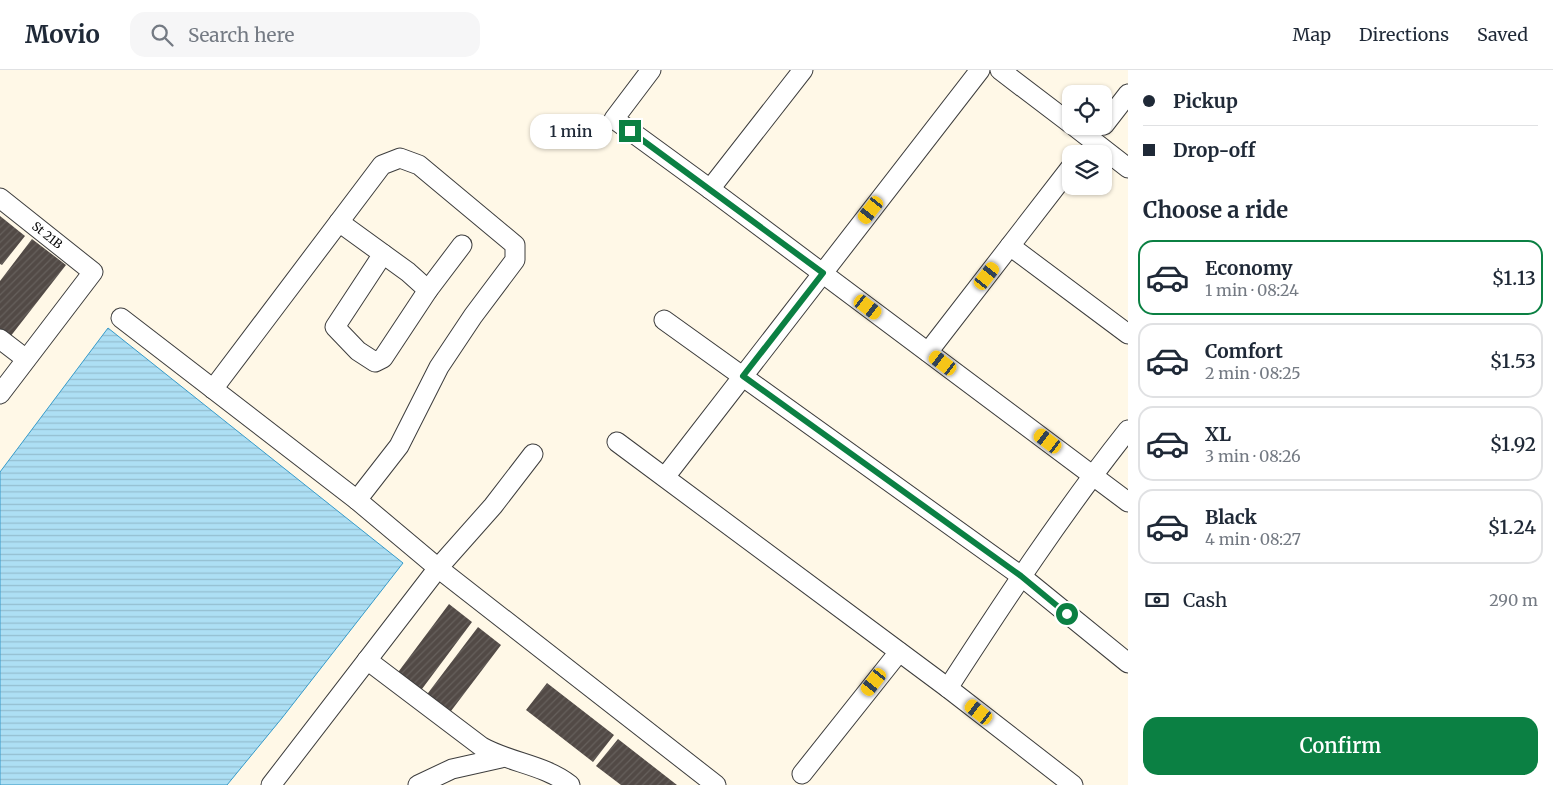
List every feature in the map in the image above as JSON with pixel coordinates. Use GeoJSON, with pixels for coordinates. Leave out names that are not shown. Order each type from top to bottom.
{"type":"FeatureCollection","features":[{"type":"Feature","properties":{"kind":"street"},"geometry":{"type":"LineString","coordinates":[[651,70],[614,120],[710,189],[1128,502]]}},
{"type":"Feature","properties":{"kind":"street"},"geometry":{"type":"LineString","coordinates":[[710,189],[803,70]]}},
{"type":"Feature","properties":{"kind":"street"},"geometry":{"type":"LineString","coordinates":[[665,477],[980,70]]}},
{"type":"Feature","properties":{"kind":"street"},"geometry":{"type":"LineString","coordinates":[[1000,70],[1062,117]]}},
{"type":"Feature","properties":{"kind":"street"},"geometry":{"type":"LineString","coordinates":[[1128,94],[1095,136],[1128,168]]}},
{"type":"Feature","properties":{"kind":"street"},"geometry":{"type":"LineString","coordinates":[[213,389],[382,165],[400,158],[419,165],[514,245],[515,260],[473,316],[439,367],[399,446],[357,500]]}},
{"type":"Feature","properties":{"kind":"street"},"geometry":{"type":"LineString","coordinates":[[928,352],[1062,179]]}},
{"type":"Feature","properties":{"kind":"street"},"geometry":{"type":"LineString","coordinates":[[0,198],[93,272],[0,394]]}},
{"type":"Feature","properties":{"kind":"street"},"geometry":{"type":"LineString","coordinates":[[339,222],[384,254],[428,290]]}},
{"type":"Feature","properties":{"kind":"street"},"geometry":{"type":"LineString","coordinates":[[384,254],[335,327],[366,358],[375,362],[383,358],[428,290],[462,245]]}},
{"type":"Feature","properties":{"kind":"street"},"geometry":{"type":"LineString","coordinates":[[1010,246],[1128,334]]}},
{"type":"Feature","properties":{"kind":"street"},"geometry":{"type":"LineString","coordinates":[[121,318],[357,500],[438,568],[716,785]]}},
{"type":"Feature","properties":{"kind":"street"},"geometry":{"type":"LineString","coordinates":[[664,320],[1021,576],[1128,664]]}},
{"type":"Feature","properties":{"kind":"street"},"geometry":{"type":"LineString","coordinates":[[0,339],[26,359]]}},
{"type":"Feature","properties":{"kind":"street"},"geometry":{"type":"LineString","coordinates":[[948,688],[1021,576],[1093,474],[1128,430]]}},
{"type":"Feature","properties":{"kind":"street"},"geometry":{"type":"LineString","coordinates":[[617,442],[948,688],[1072,785]]}},
{"type":"Feature","properties":{"kind":"street"},"geometry":{"type":"LineString","coordinates":[[271,785],[438,568],[493,506],[533,454]]}},
{"type":"Feature","properties":{"kind":"street"},"geometry":{"type":"LineString","coordinates":[[802,774],[899,652]]}},
{"type":"Feature","properties":{"kind":"street"},"geometry":{"type":"LineString","coordinates":[[367,660],[482,747],[501,758],[557,775],[570,785]]}},
{"type":"Feature","properties":{"kind":"street"},"geometry":{"type":"LineString","coordinates":[[418,785],[452,769],[501,758]]}},
{"type":"Feature","properties":{"kind":"water"},"geometry":{"type":"Polygon","coordinates":[[[108,328],[403,563],[227,785],[0,785],[0,472],[108,328]]]}},
{"type":"Feature","properties":{"kind":"building"},"geometry":{"type":"Polygon","coordinates":[[[0,216],[25,236],[2,265],[0,264],[0,216]]]}},
{"type":"Feature","properties":{"kind":"building"},"geometry":{"type":"Polygon","coordinates":[[[32,239],[66,265],[10,337],[0,329],[0,281],[32,239]]]}},
{"type":"Feature","properties":{"kind":"building"},"geometry":{"type":"Polygon","coordinates":[[[449,604],[472,622],[419,693],[396,675],[449,604]]]}},
{"type":"Feature","properties":{"kind":"building"},"geometry":{"type":"Polygon","coordinates":[[[478,627],[501,645],[448,715],[425,697],[478,627]]]}},
{"type":"Feature","properties":{"kind":"building"},"geometry":{"type":"Polygon","coordinates":[[[547,683],[614,735],[593,762],[526,710],[547,683]]]}},
{"type":"Feature","properties":{"kind":"building"},"geometry":{"type":"Polygon","coordinates":[[[618,739],[677,785],[621,785],[596,766],[618,739]]]}},
{"type":"Feature","properties":{"kind":"route"},"geometry":{"type":"LineString","coordinates":[[630,131],[823,273],[743,376],[1021,576],[1067,614]]}}]}
